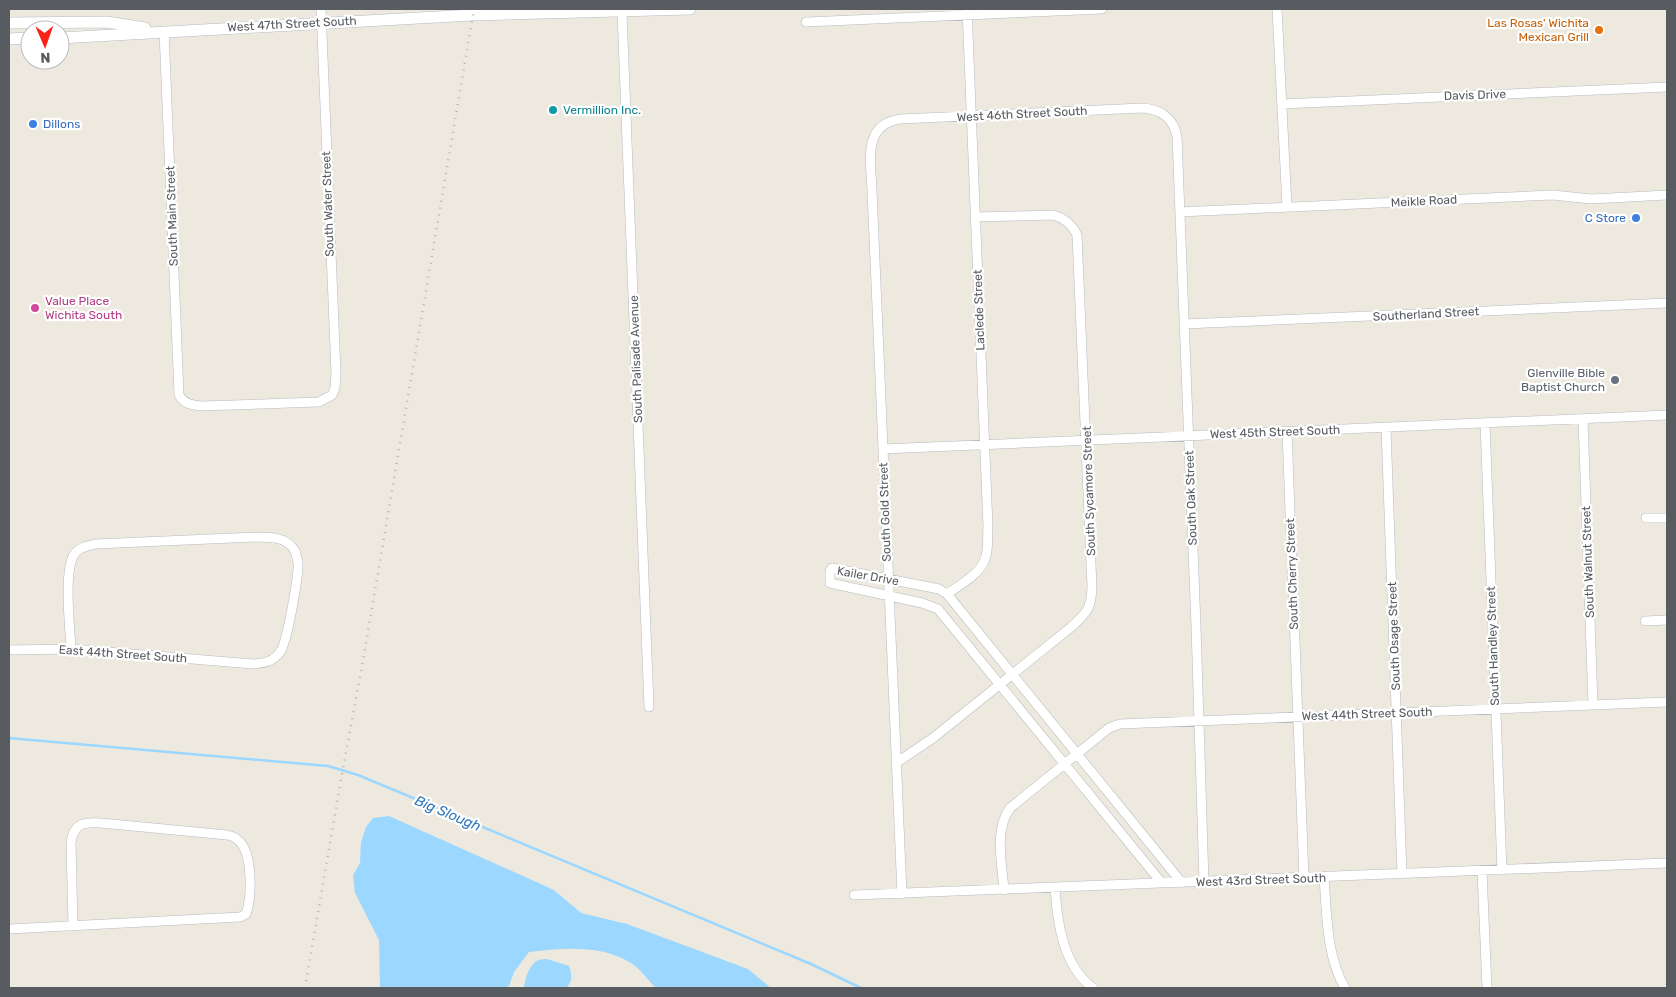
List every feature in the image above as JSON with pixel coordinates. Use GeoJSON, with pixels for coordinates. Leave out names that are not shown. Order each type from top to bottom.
{"type":"FeatureCollection","features":[{"type":"Feature","properties":{"kind":"street","name":"South Water Street"},"geometry":{"type":"LineString","coordinates":[[182,400],[188,404],[201,406],[319,402],[330,398],[335,388],[336,373],[321,9]]}},
{"type":"Feature","properties":{"kind":"street","name":"West 47th Street South"},"geometry":{"type":"LineString","coordinates":[[164,31],[472,15],[690,9]]}},
{"type":"Feature","properties":{"kind":"street"},"geometry":{"type":"LineString","coordinates":[[806,22],[968,12],[1102,9]]}},
{"type":"Feature","properties":{"kind":"street"},"geometry":{"type":"LineString","coordinates":[[1276,9],[1287,207]]}},
{"type":"Feature","properties":{"kind":"street","name":"South Palisade Avenue"},"geometry":{"type":"LineString","coordinates":[[622,12],[649,707]]}},
{"type":"Feature","properties":{"kind":"street","name":"Laclede Street"},"geometry":{"type":"LineString","coordinates":[[948,594],[983,565],[987,554],[988,527],[968,12]]}},
{"type":"Feature","properties":{"kind":"street"},"geometry":{"type":"LineString","coordinates":[[9,23],[107,22],[164,31]]}},
{"type":"Feature","properties":{"kind":"street"},"geometry":{"type":"LineString","coordinates":[[70,38],[117,36],[164,31]]}},
{"type":"Feature","properties":{"kind":"street","name":"South Main Street"},"geometry":{"type":"LineString","coordinates":[[164,31],[178,386],[179,395],[182,400]]}},
{"type":"Feature","properties":{"kind":"street","name":"Davis Drive"},"geometry":{"type":"LineString","coordinates":[[1282,104],[1667,87]]}},
{"type":"Feature","properties":{"kind":"street","name":"West 46th Street South"},"geometry":{"type":"LineString","coordinates":[[877,131],[890,121],[900,119],[1144,108],[1153,110],[1168,118]]}},
{"type":"Feature","properties":{"kind":"street","name":"South Oak Street"},"geometry":{"type":"LineString","coordinates":[[1168,118],[1173,123],[1176,136],[1180,212],[1204,882]]}},
{"type":"Feature","properties":{"kind":"street","name":"South Gold Street"},"geometry":{"type":"LineString","coordinates":[[877,131],[873,139],[871,151],[902,894]]}},
{"type":"Feature","properties":{"kind":"street","name":"Meikle Road"},"geometry":{"type":"LineString","coordinates":[[1180,212],[1553,195],[1591,199],[1667,195]]}},
{"type":"Feature","properties":{"kind":"street","name":"South Sycamore Street"},"geometry":{"type":"LineString","coordinates":[[896,763],[933,738],[1000,684],[1082,617],[1091,604],[1092,588],[1078,238],[1074,229],[1065,220],[1052,215],[976,217]]}},
{"type":"Feature","properties":{"kind":"street","name":"Southerland Street"},"geometry":{"type":"LineString","coordinates":[[1184,324],[1667,303]]}},
{"type":"Feature","properties":{"kind":"street","name":"West 45th Street South"},"geometry":{"type":"LineString","coordinates":[[883,449],[1667,415]]}},
{"type":"Feature","properties":{"kind":"street","name":"South Walnut Street"},"geometry":{"type":"LineString","coordinates":[[1583,419],[1593,705]]}},
{"type":"Feature","properties":{"kind":"street","name":"South Handley Street"},"geometry":{"type":"LineString","coordinates":[[1485,423],[1502,870]]}},
{"type":"Feature","properties":{"kind":"street","name":"South Osage Street"},"geometry":{"type":"LineString","coordinates":[[1386,428],[1402,874]]}},
{"type":"Feature","properties":{"kind":"street","name":"South Cherry Street"},"geometry":{"type":"LineString","coordinates":[[1287,432],[1304,878]]}},
{"type":"Feature","properties":{"kind":"street"},"geometry":{"type":"LineString","coordinates":[[1646,518],[1667,518]]}},
{"type":"Feature","properties":{"kind":"street","name":"East 44th Street South"},"geometry":{"type":"LineString","coordinates":[[9,650],[71,649],[264,664],[271,661],[282,650],[298,563],[295,552],[290,545],[281,539],[257,537],[95,544],[78,550],[72,558],[68,573],[71,649]]}},
{"type":"Feature","properties":{"kind":"street","name":"Kailer Drive"},"geometry":{"type":"LineString","coordinates":[[948,594],[939,589],[832,568],[830,575],[830,583],[922,602],[938,608],[1161,882]]}},
{"type":"Feature","properties":{"kind":"street"},"geometry":{"type":"LineString","coordinates":[[948,594],[1182,883]]}},
{"type":"Feature","properties":{"kind":"street"},"geometry":{"type":"LineString","coordinates":[[1645,621],[1667,620]]}},
{"type":"Feature","properties":{"kind":"street","name":"West 44th Street South"},"geometry":{"type":"LineString","coordinates":[[1077,754],[1108,728],[1120,724],[1667,702]]}},
{"type":"Feature","properties":{"kind":"street"},"geometry":{"type":"LineString","coordinates":[[1004,890],[1000,836],[1004,815],[1010,808],[1077,754]]}},
{"type":"Feature","properties":{"kind":"street"},"geometry":{"type":"LineString","coordinates":[[9,929],[73,926],[240,917],[246,914],[250,892],[247,857],[243,845],[238,839],[227,834],[88,822],[79,825],[72,834],[70,852],[73,926]]}},
{"type":"Feature","properties":{"kind":"street","name":"West 43rd Street South"},"geometry":{"type":"LineString","coordinates":[[854,895],[1667,863]]}},
{"type":"Feature","properties":{"kind":"street"},"geometry":{"type":"LineString","coordinates":[[1482,870],[1487,988]]}},
{"type":"Feature","properties":{"kind":"street"},"geometry":{"type":"LineString","coordinates":[[1324,878],[1330,942],[1337,972],[1344,988]]}},
{"type":"Feature","properties":{"kind":"street"},"geometry":{"type":"LineString","coordinates":[[1056,887],[1059,925],[1066,948],[1081,978],[1092,988]]}},
{"type":"Feature","properties":{"kind":"water"},"geometry":{"type":"Polygon","coordinates":[[[389,816],[554,890],[581,913],[627,924],[748,969],[771,988],[656,988],[635,966],[619,957],[595,950],[555,949],[529,952],[514,972],[509,986],[503,988],[380,988],[379,940],[355,893],[353,875],[360,863],[361,842],[366,827],[373,818],[389,816]]]}},
{"type":"Feature","properties":{"kind":"water"},"geometry":{"type":"Polygon","coordinates":[[[547,959],[569,966],[571,972],[570,983],[566,988],[524,988],[530,968],[536,962],[547,959]]]}},
{"type":"Feature","properties":{"kind":"waterway","name":"Big Slough"},"geometry":{"type":"LineString","coordinates":[[9,738],[328,766],[358,775],[811,964],[861,988]]}},
{"type":"Feature","properties":{"kind":"railway"},"geometry":{"type":"LineString","coordinates":[[305,988],[474,9]]}},
{"type":"Feature","properties":{"kind":"place","name":"Las Rosas' Wichita Mexican Grill"},"geometry":{"type":"Point","coordinates":[1599,30]}},
{"type":"Feature","properties":{"kind":"place","name":"Vermillion Inc."},"geometry":{"type":"Point","coordinates":[553,110]}},
{"type":"Feature","properties":{"kind":"place","name":"Dillons"},"geometry":{"type":"Point","coordinates":[33,124]}},
{"type":"Feature","properties":{"kind":"place","name":"C Store"},"geometry":{"type":"Point","coordinates":[1636,218]}},
{"type":"Feature","properties":{"kind":"place","name":"Value Place Wichita South"},"geometry":{"type":"Point","coordinates":[35,308]}},
{"type":"Feature","properties":{"kind":"place","name":"Glenville Bible Baptist Church"},"geometry":{"type":"Point","coordinates":[1615,380]}}]}
